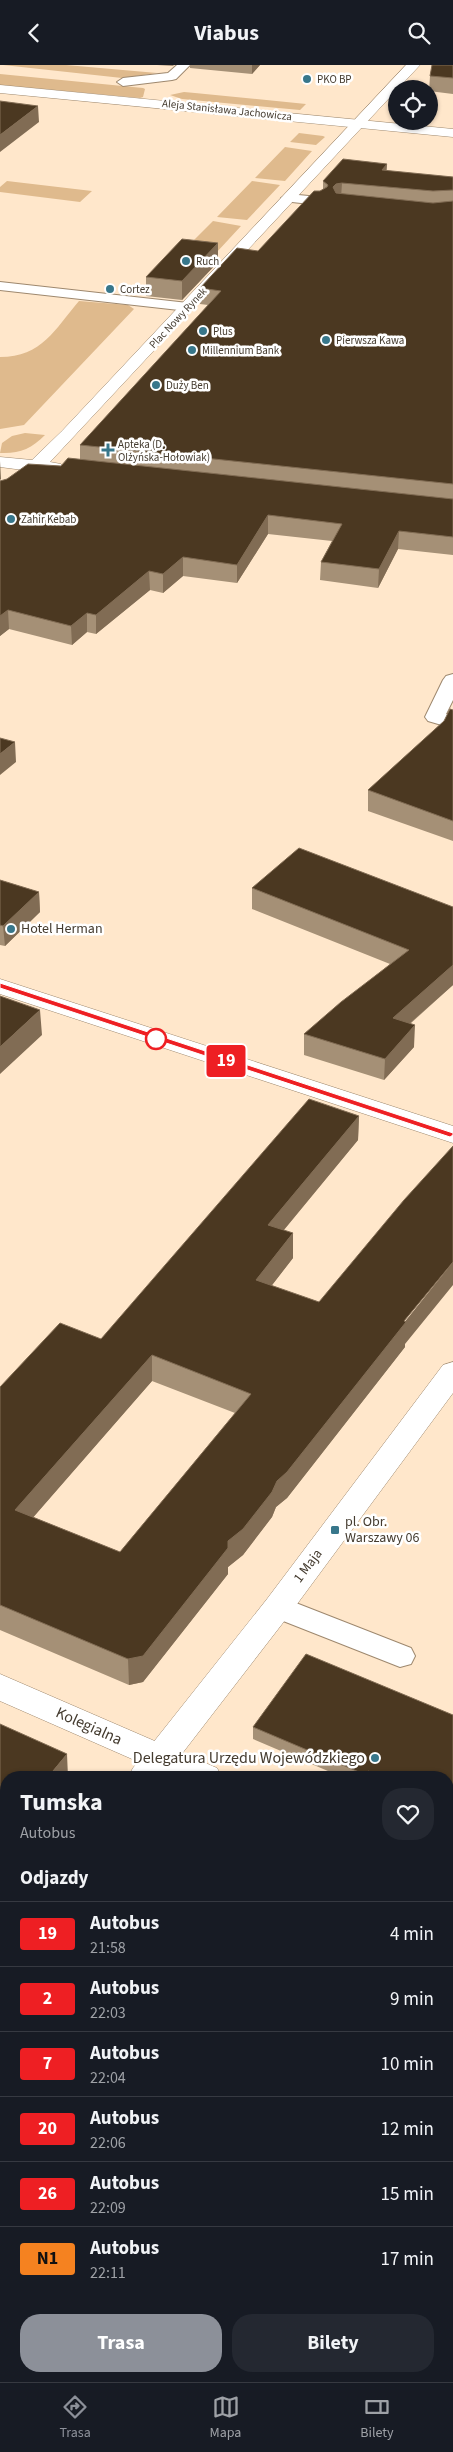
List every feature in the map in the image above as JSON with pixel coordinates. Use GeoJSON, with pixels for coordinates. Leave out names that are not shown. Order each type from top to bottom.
{"type":"FeatureCollection","features":[{"type":"Feature","properties":{"kind":"street","name":"Plac Nowy Rynek"},"geometry":{"type":"LineString","coordinates":[[36,466],[68,435],[412,65]]}},
{"type":"Feature","properties":{"kind":"street","name":"Aleja Stanisława Jachowicza"},"geometry":{"type":"LineString","coordinates":[[0,89],[453,133]]}},
{"type":"Feature","properties":{"kind":"street"},"geometry":{"type":"LineString","coordinates":[[0,462],[72,470]]}},
{"type":"Feature","properties":{"kind":"street"},"geometry":{"type":"LineString","coordinates":[[0,986],[453,1135]]}},
{"type":"Feature","properties":{"kind":"street","name":"1 Maja"},"geometry":{"type":"LineString","coordinates":[[153,1768],[278,1607],[453,1372]]}},
{"type":"Feature","properties":{"kind":"street","name":"Kolegialna"},"geometry":{"type":"LineString","coordinates":[[0,1687],[153,1768],[170,1771]]}},
{"type":"Feature","properties":{"kind":"lane"},"geometry":{"type":"LineString","coordinates":[[122,82],[172,76],[184,65]]}},
{"type":"Feature","properties":{"kind":"lane"},"geometry":{"type":"LineString","coordinates":[[288,198],[318,201]]}},
{"type":"Feature","properties":{"kind":"lane"},"geometry":{"type":"LineString","coordinates":[[0,286],[188,307]]}},
{"type":"Feature","properties":{"kind":"lane"},"geometry":{"type":"LineString","coordinates":[[452,722],[435,717],[453,680]]}},
{"type":"Feature","properties":{"kind":"lane"},"geometry":{"type":"LineString","coordinates":[[278,1607],[400,1656]]}},
{"type":"Feature","properties":{"kind":"shaded area"},"geometry":{"type":"Polygon","coordinates":[[[3,65],[66,65],[157,73],[122,78],[3,65]]]}},
{"type":"Feature","properties":{"kind":"shaded area"},"geometry":{"type":"Polygon","coordinates":[[[0,74],[145,89],[143,97],[140,98],[0,85],[0,74]]]}},
{"type":"Feature","properties":{"kind":"shaded area"},"geometry":{"type":"Polygon","coordinates":[[[184,92],[306,104],[300,110],[182,99],[170,95],[184,92]]]}},
{"type":"Feature","properties":{"kind":"shaded area"},"geometry":{"type":"Polygon","coordinates":[[[299,133],[325,137],[316,145],[290,142],[299,133]]]}},
{"type":"Feature","properties":{"kind":"shaded area"},"geometry":{"type":"Polygon","coordinates":[[[285,147],[312,151],[285,181],[255,178],[285,147]]]}},
{"type":"Feature","properties":{"kind":"shaded area"},"geometry":{"type":"Polygon","coordinates":[[[7,181],[92,191],[80,202],[0,192],[0,187],[7,181]]]}},
{"type":"Feature","properties":{"kind":"shaded area"},"geometry":{"type":"Polygon","coordinates":[[[252,181],[280,185],[247,220],[217,217],[252,181]]]}},
{"type":"Feature","properties":{"kind":"shaded area"},"geometry":{"type":"Polygon","coordinates":[[[213,221],[241,226],[204,266],[172,262],[213,221]]]}},
{"type":"Feature","properties":{"kind":"shaded area"},"geometry":{"type":"Polygon","coordinates":[[[79,301],[128,305],[134,309],[24,425],[0,429],[0,357],[14,356],[37,347],[55,331],[79,301]]]}},
{"type":"Feature","properties":{"kind":"shaded area"},"geometry":{"type":"Polygon","coordinates":[[[25,433],[45,435],[35,444],[24,450],[13,453],[0,453],[2,443],[12,436],[25,433]]]}},
{"type":"Feature","properties":{"kind":"building"},"geometry":{"type":"Polygon","coordinates":[[[432,65],[453,65],[453,78],[430,76],[432,65]]]}},
{"type":"Feature","properties":{"kind":"building"},"geometry":{"type":"Polygon","coordinates":[[[0,101],[38,106],[0,135],[0,101]]]}},
{"type":"Feature","properties":{"kind":"building"},"geometry":{"type":"Polygon","coordinates":[[[343,159],[387,164],[382,170],[453,177],[453,190],[433,191],[342,183],[336,184],[333,187],[336,193],[433,203],[453,201],[453,484],[80,445],[221,291],[200,288],[237,248],[258,251],[314,191],[320,191],[327,187],[328,185],[323,181],[343,159]]]}},
{"type":"Feature","properties":{"kind":"building"},"geometry":{"type":"Polygon","coordinates":[[[182,239],[218,243],[182,281],[146,277],[182,239]]]}},
{"type":"Feature","properties":{"kind":"building"},"geometry":{"type":"Polygon","coordinates":[[[68,458],[453,499],[453,537],[399,531],[379,569],[321,562],[342,524],[268,515],[237,565],[183,557],[163,574],[149,571],[96,615],[87,613],[71,626],[8,610],[0,616],[0,481],[7,479],[28,464],[61,466],[68,458]]]}},
{"type":"Feature","properties":{"kind":"building"},"geometry":{"type":"Polygon","coordinates":[[[450,709],[453,710],[453,821],[368,790],[444,721],[450,709]]]}},
{"type":"Feature","properties":{"kind":"building"},"geometry":{"type":"Polygon","coordinates":[[[0,738],[15,742],[0,754],[0,738]]]}},
{"type":"Feature","properties":{"kind":"building"},"geometry":{"type":"Polygon","coordinates":[[[299,848],[453,907],[453,965],[393,1018],[415,1025],[385,1059],[304,1034],[341,1002],[409,950],[252,888],[299,848]]]}},
{"type":"Feature","properties":{"kind":"building"},"geometry":{"type":"Polygon","coordinates":[[[0,880],[39,892],[3,926],[0,925],[0,880]]]}},
{"type":"Feature","properties":{"kind":"building"},"geometry":{"type":"Polygon","coordinates":[[[0,996],[40,1010],[0,1047],[0,996]]]}},
{"type":"Feature","properties":{"kind":"building"},"geometry":{"type":"Polygon","coordinates":[[[309,1099],[359,1116],[268,1225],[293,1233],[256,1280],[319,1302],[404,1200],[453,1146],[453,1262],[404,1321],[406,1322],[287,1472],[277,1481],[272,1492],[243,1529],[228,1541],[228,1548],[143,1656],[128,1659],[0,1605],[0,1387],[60,1323],[101,1339],[309,1099]],[[152,1355],[15,1510],[120,1552],[251,1394],[152,1355]]]}},
{"type":"Feature","properties":{"kind":"building","name":"Delegatura Urzędu Wojewódzkiego"},"geometry":{"type":"Polygon","coordinates":[[[306,1654],[453,1715],[453,1771],[357,1771],[253,1727],[306,1654]]]}},
{"type":"Feature","properties":{"kind":"building"},"geometry":{"type":"Polygon","coordinates":[[[0,1724],[67,1754],[53,1771],[0,1771],[0,1724]]]}},
{"type":"Feature","properties":{"kind":"bus line","name":"19"},"geometry":{"type":"LineString","coordinates":[[0,986],[156,1039],[453,1135]]}},
{"type":"Feature","properties":{"kind":"place","name":"PKO BP"},"geometry":{"type":"Point","coordinates":[307,79]}},
{"type":"Feature","properties":{"kind":"place","name":"Ruch"},"geometry":{"type":"Point","coordinates":[186,261]}},
{"type":"Feature","properties":{"kind":"place","name":"Cortez"},"geometry":{"type":"Point","coordinates":[110,289]}},
{"type":"Feature","properties":{"kind":"place","name":"Plus"},"geometry":{"type":"Point","coordinates":[203,331]}},
{"type":"Feature","properties":{"kind":"place","name":"Pierwsza Kawa"},"geometry":{"type":"Point","coordinates":[326,340]}},
{"type":"Feature","properties":{"kind":"place","name":"Millennium Bank"},"geometry":{"type":"Point","coordinates":[192,350]}},
{"type":"Feature","properties":{"kind":"place","name":"Duży Ben"},"geometry":{"type":"Point","coordinates":[156,385]}},
{"type":"Feature","properties":{"kind":"place","name":"Apteka (D. Olżyńska-Hołowiak)"},"geometry":{"type":"Point","coordinates":[108,450]}},
{"type":"Feature","properties":{"kind":"place","name":"Zahir Kebab"},"geometry":{"type":"Point","coordinates":[11,519]}},
{"type":"Feature","properties":{"kind":"place","name":"Hotel Herman"},"geometry":{"type":"Point","coordinates":[11,929]}},
{"type":"Feature","properties":{"kind":"place","name":"pl. Obr. Warszawy 06"},"geometry":{"type":"Point","coordinates":[335,1530]}},
{"type":"Feature","properties":{"kind":"place","name":"Delegatura Urzędu Wojewódzkiego"},"geometry":{"type":"Point","coordinates":[375,1758]}}]}
